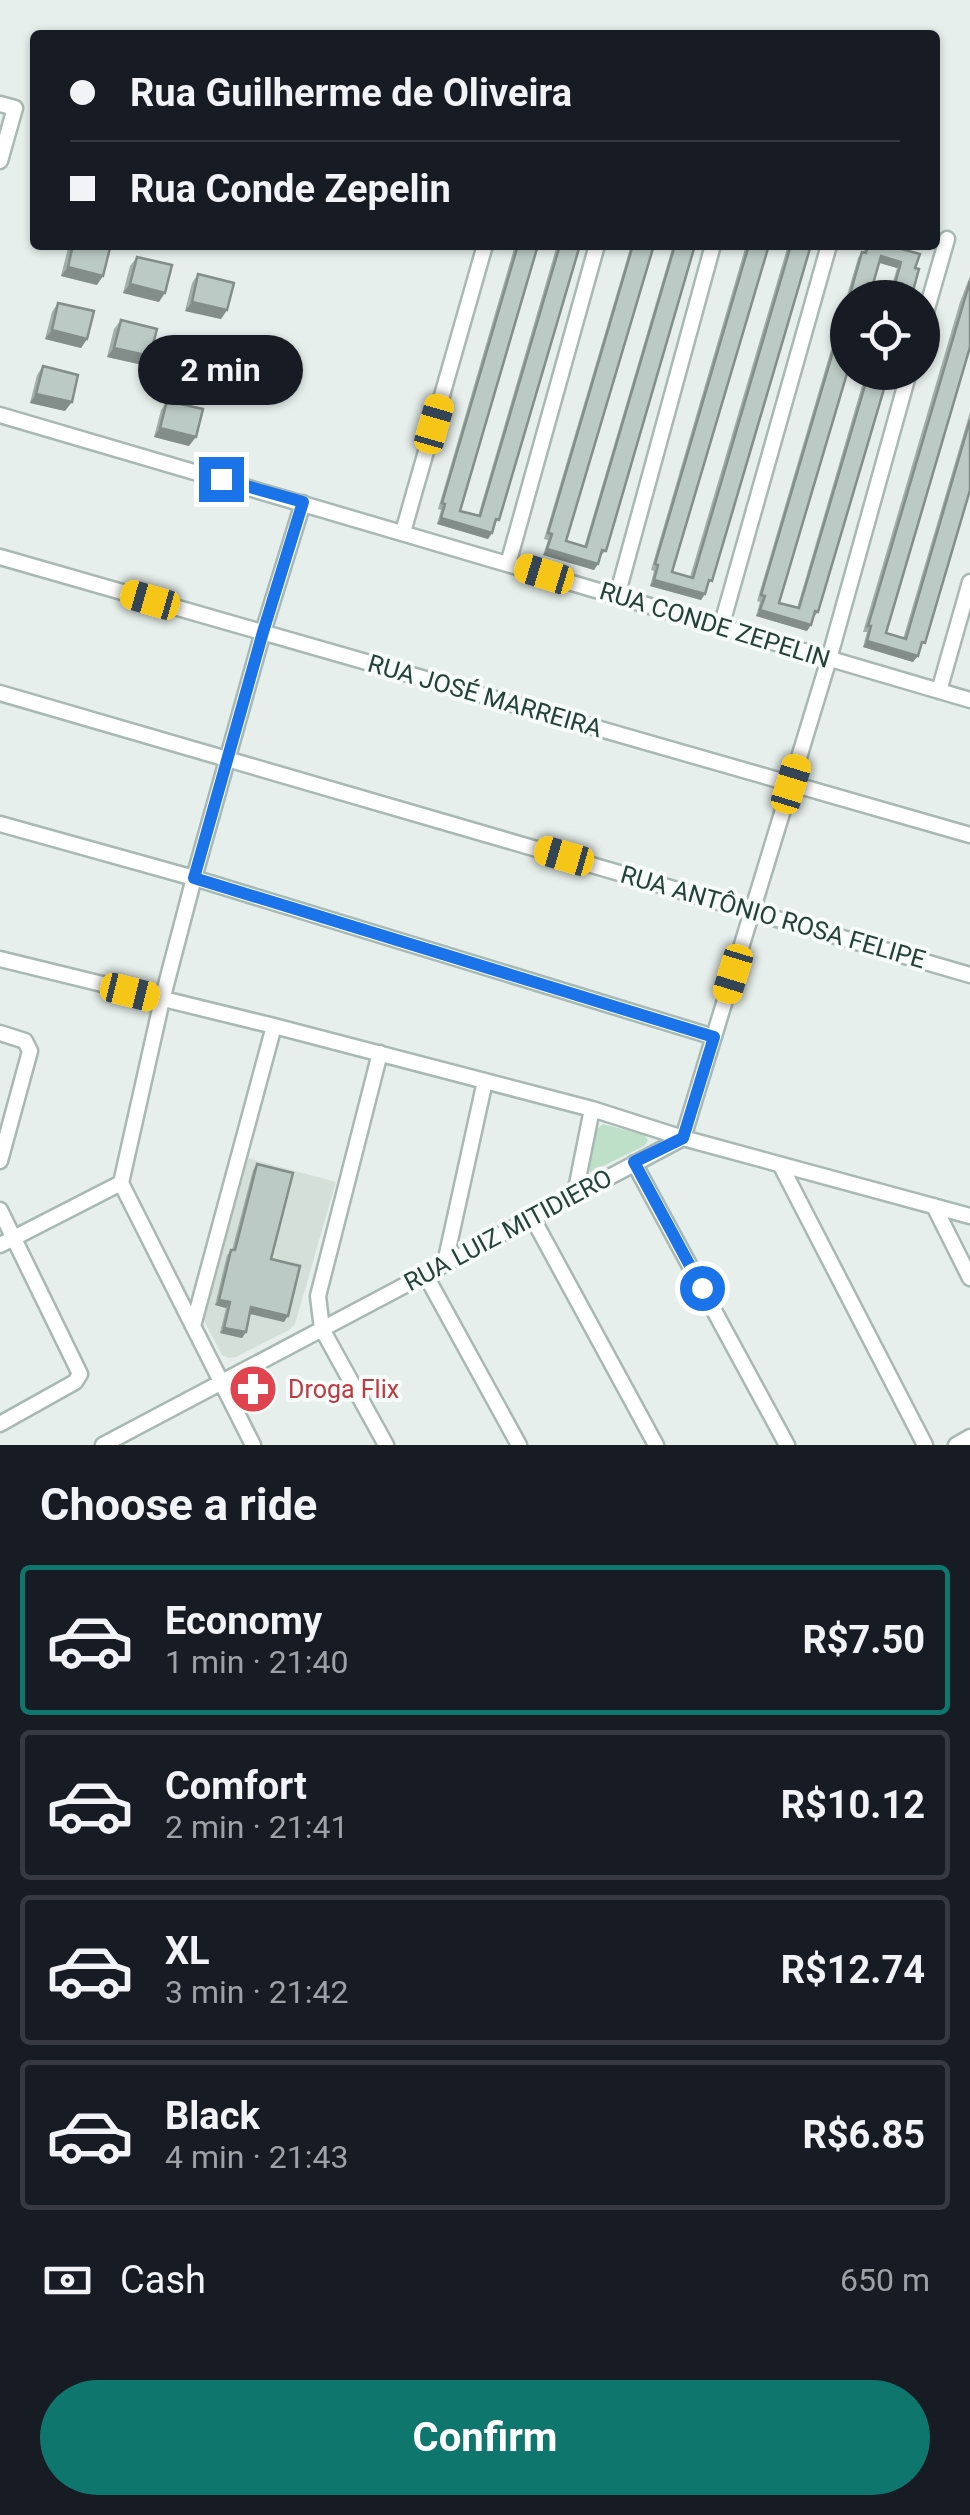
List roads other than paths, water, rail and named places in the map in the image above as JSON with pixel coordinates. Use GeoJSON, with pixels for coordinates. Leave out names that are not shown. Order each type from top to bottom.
{"type":"FeatureCollection","features":[{"type":"Feature","properties":{"kind":"street"},"geometry":{"type":"LineString","coordinates":[[0,161],[8,106]]}},
{"type":"Feature","properties":{"kind":"street"},"geometry":{"type":"LineString","coordinates":[[935,280],[947,239]]}},
{"type":"Feature","properties":{"kind":"street"},"geometry":{"type":"LineString","coordinates":[[403,532],[484,250]]}},
{"type":"Feature","properties":{"kind":"street"},"geometry":{"type":"LineString","coordinates":[[508,564],[596,250]]}},
{"type":"Feature","properties":{"kind":"street"},"geometry":{"type":"LineString","coordinates":[[617,596],[712,250]]}},
{"type":"Feature","properties":{"kind":"street"},"geometry":{"type":"LineString","coordinates":[[721,627],[828,250]]}},
{"type":"Feature","properties":{"kind":"street"},"geometry":{"type":"LineString","coordinates":[[683,1138],[829,659],[905,390]]}},
{"type":"Feature","properties":{"kind":"street","name":"RUA CONDE ZEPELIN"},"geometry":{"type":"LineString","coordinates":[[0,415],[970,700]]}},
{"type":"Feature","properties":{"kind":"street"},"geometry":{"type":"LineString","coordinates":[[254,1445],[121,1184],[194,878],[303,502]]}},
{"type":"Feature","properties":{"kind":"street","name":"RUA JOSÉ MARREIRA"},"geometry":{"type":"LineString","coordinates":[[0,557],[970,834]]}},
{"type":"Feature","properties":{"kind":"street"},"geometry":{"type":"LineString","coordinates":[[939,692],[970,582]]}},
{"type":"Feature","properties":{"kind":"street","name":"RUA ANTÔNIO ROSA FELIPE"},"geometry":{"type":"LineString","coordinates":[[0,693],[970,975]]}},
{"type":"Feature","properties":{"kind":"street"},"geometry":{"type":"LineString","coordinates":[[0,824],[194,878],[714,1037]]}},
{"type":"Feature","properties":{"kind":"street"},"geometry":{"type":"LineString","coordinates":[[0,959],[592,1109],[781,1166],[970,1216]]}},
{"type":"Feature","properties":{"kind":"street"},"geometry":{"type":"LineString","coordinates":[[193,1326],[274,1026]]}},
{"type":"Feature","properties":{"kind":"street"},"geometry":{"type":"LineString","coordinates":[[0,1033],[25,1040],[30,1051],[0,1161]]}},
{"type":"Feature","properties":{"kind":"street"},"geometry":{"type":"LineString","coordinates":[[380,1053],[318,1296],[322,1328],[386,1445]]}},
{"type":"Feature","properties":{"kind":"street"},"geometry":{"type":"LineString","coordinates":[[445,1264],[485,1081]]}},
{"type":"Feature","properties":{"kind":"street"},"geometry":{"type":"LineString","coordinates":[[574,1194],[592,1109]]}},
{"type":"Feature","properties":{"kind":"street","name":"RUA LUIZ MITIDIERO"},"geometry":{"type":"LineString","coordinates":[[103,1445],[683,1138]]}},
{"type":"Feature","properties":{"kind":"street"},"geometry":{"type":"LineString","coordinates":[[634,1162],[787,1445]]}},
{"type":"Feature","properties":{"kind":"street"},"geometry":{"type":"LineString","coordinates":[[781,1166],[925,1445]]}},
{"type":"Feature","properties":{"kind":"street"},"geometry":{"type":"LineString","coordinates":[[7,1241],[121,1184]]}},
{"type":"Feature","properties":{"kind":"street"},"geometry":{"type":"LineString","coordinates":[[934,1206],[970,1278]]}},
{"type":"Feature","properties":{"kind":"street"},"geometry":{"type":"LineString","coordinates":[[0,1210],[7,1241],[80,1374],[75,1382],[0,1424]]}},
{"type":"Feature","properties":{"kind":"street"},"geometry":{"type":"LineString","coordinates":[[532,1217],[656,1445]]}},
{"type":"Feature","properties":{"kind":"street"},"geometry":{"type":"LineString","coordinates":[[425,1274],[520,1445]]}},
{"type":"Feature","properties":{"kind":"street"},"geometry":{"type":"LineString","coordinates":[[956,1445],[970,1438]]}},
{"type":"Feature","properties":{"kind":"place","name":"Droga Flix"},"geometry":{"type":"Point","coordinates":[253,1389]}}]}
